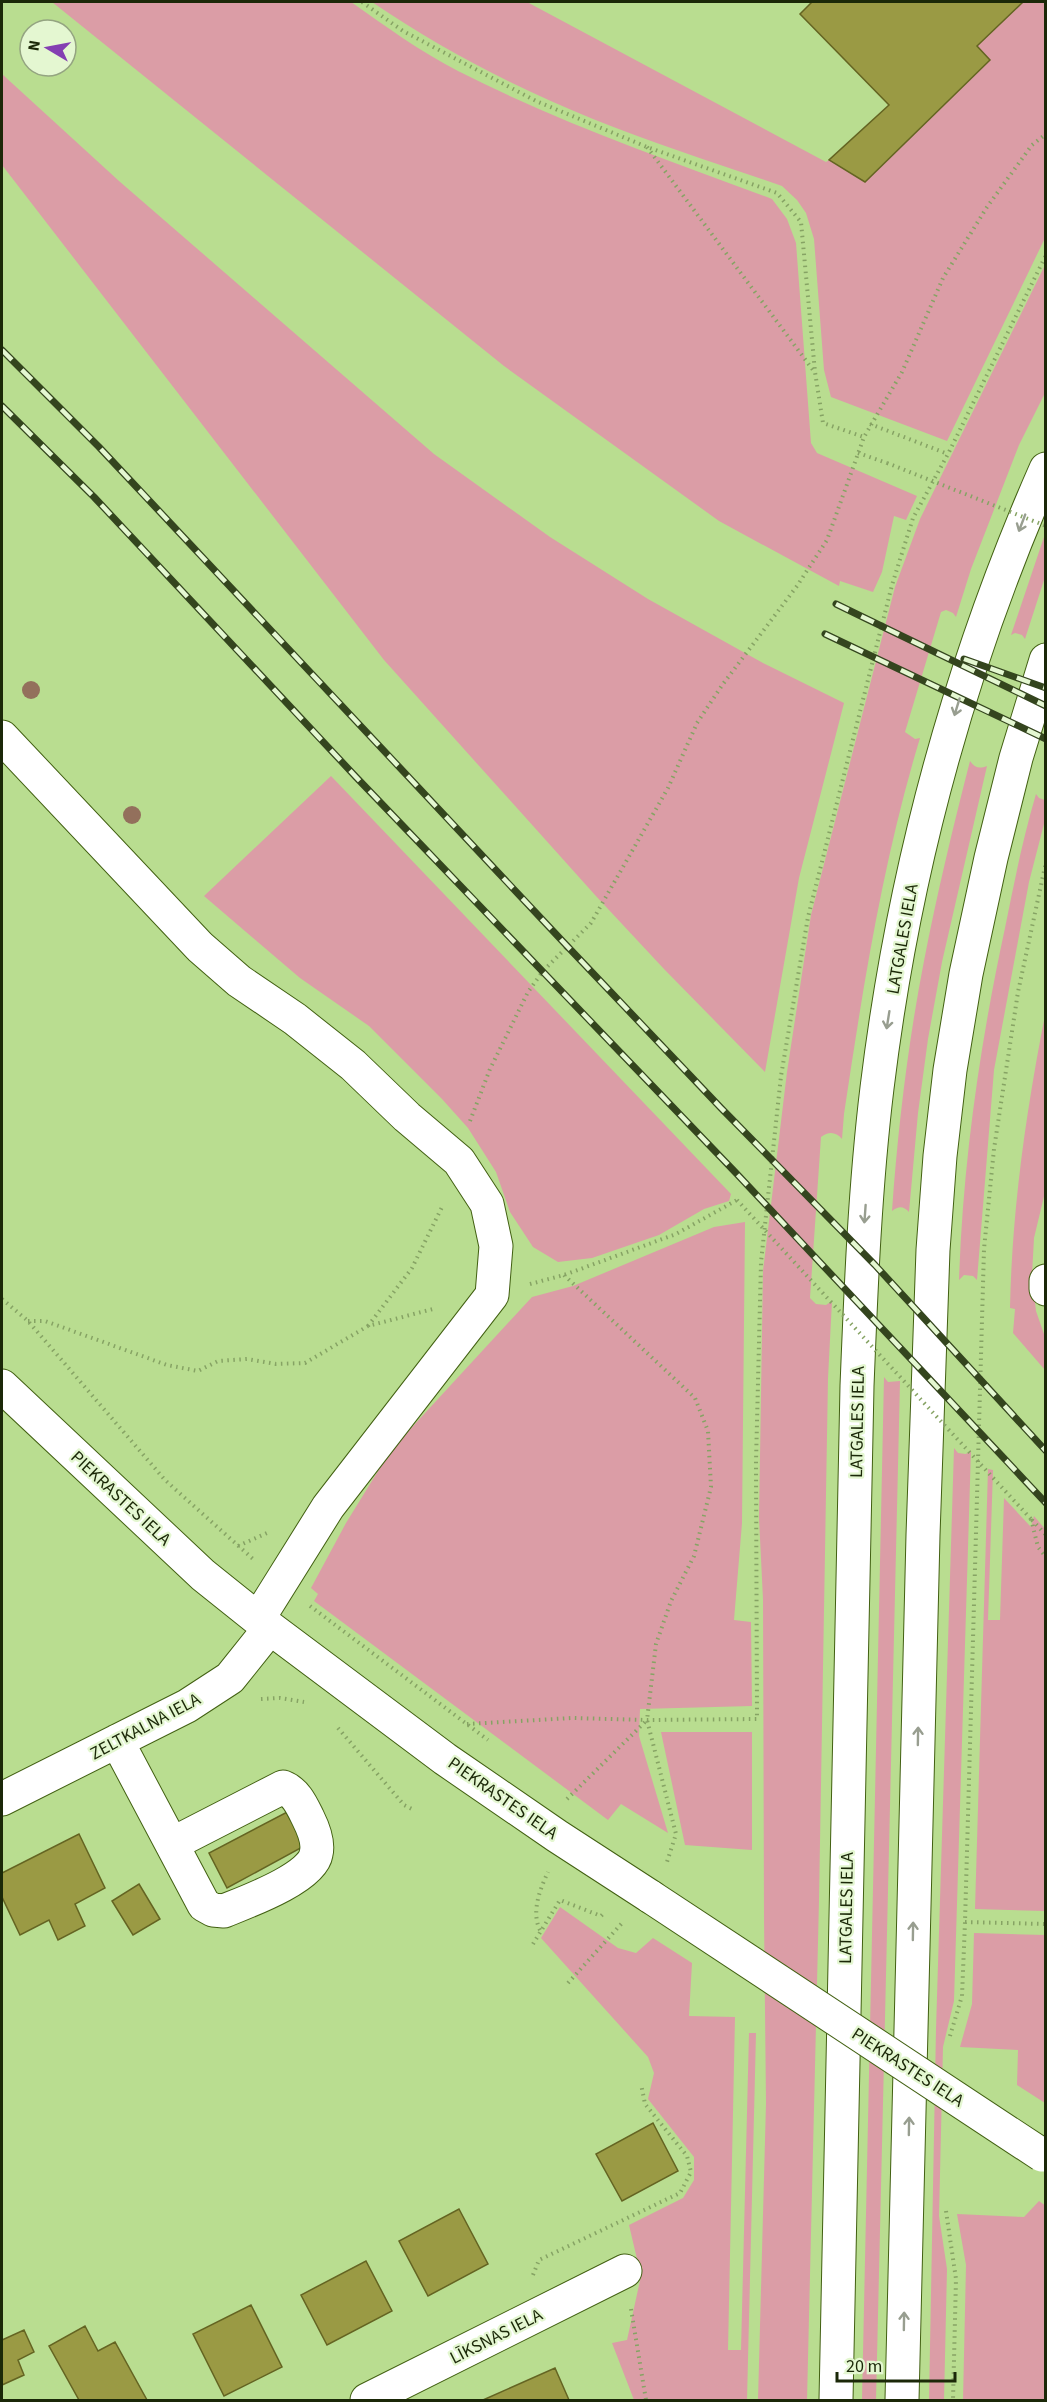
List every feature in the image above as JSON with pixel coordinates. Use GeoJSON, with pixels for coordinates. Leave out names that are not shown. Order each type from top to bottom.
{"type":"FeatureCollection","features":[{"type":"Feature","properties":{"kind":"street","name":"LATGALES IELA"},"geometry":{"type":"LineString","coordinates":[[836,2400],[857,1386],[861,1273],[874,1119],[894,982],[915,867],[941,763],[995,592],[1046,470]]}},
{"type":"Feature","properties":{"kind":"street"},"geometry":{"type":"LineString","coordinates":[[902,2400],[923,1535],[933,1250],[940,1156],[950,1070],[966,975],[1016,758],[1046,660]]}},
{"type":"Feature","properties":{"kind":"street"},"geometry":{"type":"LineString","coordinates":[[2,737],[200,947],[239,981],[295,1019],[353,1065],[407,1117],[459,1161],[487,1204],[496,1246],[492,1295]]}},
{"type":"Feature","properties":{"kind":"street"},"geometry":{"type":"LineString","coordinates":[[1046,1281],[1046,1289]]}},
{"type":"Feature","properties":{"kind":"street","name":"ZELTKALNA IELA"},"geometry":{"type":"LineString","coordinates":[[2,1799],[188,1706],[230,1678],[264,1624],[280,1584],[328,1507],[492,1295]]}},
{"type":"Feature","properties":{"kind":"street","name":"PIEKRASTES IELA"},"geometry":{"type":"LineString","coordinates":[[2,1386],[203,1575],[264,1624],[445,1759],[548,1830],[1044,2157]]}},
{"type":"Feature","properties":{"kind":"street"},"geometry":{"type":"LineString","coordinates":[[117,1742],[172,1844]]}},
{"type":"Feature","properties":{"kind":"street","name":"LĪKSNAS IELA"},"geometry":{"type":"LineString","coordinates":[[367,2400],[625,2271]]}},
{"type":"Feature","properties":{"kind":"path"},"geometry":{"type":"LineString","coordinates":[[362,2],[403,31],[536,101],[647,147],[777,193],[801,222],[815,372],[823,423],[864,436]]}},
{"type":"Feature","properties":{"kind":"path"},"geometry":{"type":"LineString","coordinates":[[368,1326],[412,1268],[446,1200],[468,1124],[490,1069],[528,992],[543,972],[591,922],[623,870],[668,788],[697,723],[723,684],[797,586],[827,540],[864,436],[902,372],[943,278],[987,207],[1032,145],[1046,134]]}},
{"type":"Feature","properties":{"kind":"path"},"geometry":{"type":"LineString","coordinates":[[647,147],[815,372]]}},
{"type":"Feature","properties":{"kind":"path"},"geometry":{"type":"LineString","coordinates":[[467,1724],[572,1718],[757,1719],[756,1462],[761,1262],[782,1076],[808,917],[892,585],[913,518],[948,454],[1046,255]]}},
{"type":"Feature","properties":{"kind":"path"},"geometry":{"type":"LineString","coordinates":[[870,424],[948,454]]}},
{"type":"Feature","properties":{"kind":"path"},"geometry":{"type":"LineString","coordinates":[[858,453],[1046,526]]}},
{"type":"Feature","properties":{"kind":"path"},"geometry":{"type":"LineString","coordinates":[[949,2039],[962,1996],[984,1249],[994,1149],[1018,992],[1046,862]]}},
{"type":"Feature","properties":{"kind":"path"},"geometry":{"type":"LineString","coordinates":[[492,1295],[564,1275],[676,1234],[737,1200],[1046,1535]]}},
{"type":"Feature","properties":{"kind":"path"},"geometry":{"type":"LineString","coordinates":[[564,1275],[695,1398],[708,1431],[711,1487],[694,1556],[671,1601],[656,1644],[647,1720],[676,1834],[665,1869],[656,1863]]}},
{"type":"Feature","properties":{"kind":"path"},"geometry":{"type":"LineString","coordinates":[[2,1299],[28,1321],[165,1480],[280,1584],[494,1745]]}},
{"type":"Feature","properties":{"kind":"path"},"geometry":{"type":"LineString","coordinates":[[28,1321],[45,1321],[167,1365],[198,1371],[218,1361],[247,1359],[276,1364],[304,1363],[368,1326],[434,1308]]}},
{"type":"Feature","properties":{"kind":"path"},"geometry":{"type":"LineString","coordinates":[[1031,1519],[1038,1547],[1046,1557]]}},
{"type":"Feature","properties":{"kind":"path"},"geometry":{"type":"LineString","coordinates":[[258,1699],[280,1698],[303,1702],[311,1707]]}},
{"type":"Feature","properties":{"kind":"path"},"geometry":{"type":"LineString","coordinates":[[567,1799],[647,1720]]}},
{"type":"Feature","properties":{"kind":"path"},"geometry":{"type":"LineString","coordinates":[[354,1737],[334,1723],[404,1805],[412,1809]]}},
{"type":"Feature","properties":{"kind":"path"},"geometry":{"type":"LineString","coordinates":[[558,1792],[576,1806]]}},
{"type":"Feature","properties":{"kind":"path"},"geometry":{"type":"LineString","coordinates":[[542,1867],[558,1877]]}},
{"type":"Feature","properties":{"kind":"path"},"geometry":{"type":"LineString","coordinates":[[541,1931],[537,1923],[537,1905],[548,1871]]}},
{"type":"Feature","properties":{"kind":"path"},"geometry":{"type":"LineString","coordinates":[[533,1944],[560,1900],[602,1916],[606,1910],[631,1927]]}},
{"type":"Feature","properties":{"kind":"path"},"geometry":{"type":"LineString","coordinates":[[568,1983],[623,1922]]}},
{"type":"Feature","properties":{"kind":"path"},"geometry":{"type":"LineString","coordinates":[[965,1922],[1046,1924]]}},
{"type":"Feature","properties":{"kind":"path"},"geometry":{"type":"LineString","coordinates":[[512,2328],[539,2260],[681,2193],[691,2172],[687,2156],[645,2104],[641,2084]]}},
{"type":"Feature","properties":{"kind":"path"},"geometry":{"type":"LineString","coordinates":[[945,2202],[956,2279],[953,2400]]}},
{"type":"Feature","properties":{"kind":"path"},"geometry":{"type":"LineString","coordinates":[[625,2271],[646,2400]]}},
{"type":"Feature","properties":{"kind":"shaded area"},"geometry":{"type":"Polygon","coordinates":[[[52,2],[351,2],[430,56],[496,90],[613,139],[772,199],[787,219],[796,243],[811,443],[817,453],[917,496],[906,520],[894,516],[882,572],[873,592],[840,581],[839,586],[719,521],[504,366],[78,23],[78,18],[72,18],[52,2]]]}},
{"type":"Feature","properties":{"kind":"shaded area"},"geometry":{"type":"Polygon","coordinates":[[[372,2],[527,2],[826,162],[829,160],[865,182],[990,60],[977,46],[1023,2],[1045,2],[1045,238],[947,441],[831,397],[824,370],[814,239],[806,213],[797,200],[782,186],[640,137],[536,94],[452,52],[372,2]]]}},
{"type":"Feature","properties":{"kind":"shaded area"},"geometry":{"type":"Polygon","coordinates":[[[2,74],[119,181],[434,454],[550,537],[648,599],[763,663],[844,703],[799,878],[765,1072],[595,895],[384,660],[2,165],[2,74]]]}},
{"type":"Feature","properties":{"kind":"shaded area"},"geometry":{"type":"Polygon","coordinates":[[[1045,265],[1045,393],[1019,445],[971,569],[956,617],[946,610],[941,612],[905,732],[915,739],[920,738],[895,830],[875,924],[851,1066],[842,1139],[832,1133],[821,1137],[810,1298],[816,1304],[826,1305],[832,1301],[828,1378],[807,2400],[758,2400],[766,2103],[763,1599],[759,1518],[763,1271],[787,1072],[811,915],[895,587],[920,519],[1045,265]]]}},
{"type":"Feature","properties":{"kind":"shaded area"},"geometry":{"type":"Polygon","coordinates":[[[1045,534],[1045,577],[1025,639],[1022,635],[1015,633],[1011,635],[1045,534]]]}},
{"type":"Feature","properties":{"kind":"shaded area"},"geometry":{"type":"Polygon","coordinates":[[[970,761],[977,767],[987,766],[942,962],[928,1039],[918,1113],[909,1212],[901,1207],[892,1211],[904,1085],[918,992],[951,836],[970,761]]]}},
{"type":"Feature","properties":{"kind":"shaded area"},"geometry":{"type":"Polygon","coordinates":[[[331,776],[731,1194],[729,1201],[704,1209],[659,1235],[592,1258],[558,1262],[533,1247],[510,1212],[496,1172],[468,1128],[442,1099],[369,1026],[300,978],[204,896],[331,776]]]}},
{"type":"Feature","properties":{"kind":"shaded area"},"geometry":{"type":"Polygon","coordinates":[[[1036,794],[1045,800],[1045,820],[1029,882],[994,1070],[977,1280],[973,1276],[964,1275],[959,1280],[964,1191],[974,1103],[1015,877],[1036,794]]]}},
{"type":"Feature","properties":{"kind":"shaded area"},"geometry":{"type":"Polygon","coordinates":[[[1045,1015],[1046,1188],[1034,1238],[1032,1275],[1036,1311],[1045,1337],[1045,1370],[1013,1333],[1015,1309],[1010,1308],[1021,1161],[1045,1015]]]}},
{"type":"Feature","properties":{"kind":"shaded area"},"geometry":{"type":"Polygon","coordinates":[[[745,1222],[742,1523],[734,1620],[751,1622],[752,1706],[640,1709],[639,1736],[668,1833],[621,1804],[608,1820],[314,1601],[318,1594],[311,1588],[346,1523],[391,1450],[532,1297],[573,1286],[714,1227],[745,1222]]]}},
{"type":"Feature","properties":{"kind":"shaded area"},"geometry":{"type":"Polygon","coordinates":[[[884,1377],[888,1382],[900,1381],[876,2400],[862,2400],[884,1377]]]}},
{"type":"Feature","properties":{"kind":"shaded area"},"geometry":{"type":"Polygon","coordinates":[[[954,1448],[958,1453],[966,1454],[971,1450],[954,2001],[943,2047],[939,2216],[947,2269],[944,2400],[929,2400],[936,2029],[954,1448]]]}},
{"type":"Feature","properties":{"kind":"shaded area"},"geometry":{"type":"Polygon","coordinates":[[[988,1469],[993,1470],[988,1620],[1000,1620],[1004,1498],[1031,1527],[1034,1516],[1045,1529],[1045,1911],[975,1909],[988,1469]]]}},
{"type":"Feature","properties":{"kind":"shaded area"},"geometry":{"type":"Polygon","coordinates":[[[661,1732],[752,1732],[752,1850],[685,1845],[661,1732]]]}},
{"type":"Feature","properties":{"kind":"shaded area"},"geometry":{"type":"Polygon","coordinates":[[[560,1907],[618,1948],[636,1953],[653,1938],[692,1963],[689,2016],[735,2017],[728,2350],[741,2350],[749,2033],[756,2033],[747,2400],[634,2400],[612,2343],[627,2340],[641,2276],[629,2225],[683,2198],[694,2180],[694,2157],[648,2099],[654,2073],[648,2057],[541,1938],[560,1907]]]}},
{"type":"Feature","properties":{"kind":"shaded area"},"geometry":{"type":"Polygon","coordinates":[[[974,1933],[1045,1935],[1045,2103],[1017,2085],[1018,2050],[960,2047],[972,2004],[974,1933]]]}},
{"type":"Feature","properties":{"kind":"shaded area"},"geometry":{"type":"Polygon","coordinates":[[[1039,2201],[1046,2206],[1045,2400],[963,2400],[966,2265],[957,2214],[1024,2217],[1039,2201]]]}},
{"type":"Feature","properties":{"kind":"building"},"geometry":{"type":"Polygon","coordinates":[[[812,2],[1023,2],[977,46],[990,60],[865,182],[829,160],[889,105],[800,14],[812,2]]]}},
{"type":"Feature","properties":{"kind":"building"},"geometry":{"type":"Polygon","coordinates":[[[291,1810],[308,1844],[227,1888],[209,1853],[291,1810]]]}},
{"type":"Feature","properties":{"kind":"building"},"geometry":{"type":"Polygon","coordinates":[[[79,1834],[105,1888],[75,1904],[85,1926],[58,1940],[49,1920],[20,1935],[2,1897],[2,1873],[79,1834]]]}},
{"type":"Feature","properties":{"kind":"building"},"geometry":{"type":"Polygon","coordinates":[[[139,1884],[160,1919],[133,1935],[112,1901],[139,1884]]]}},
{"type":"Feature","properties":{"kind":"building"},"geometry":{"type":"Polygon","coordinates":[[[653,2123],[678,2171],[622,2201],[596,2154],[653,2123]]]}},
{"type":"Feature","properties":{"kind":"building"},"geometry":{"type":"Polygon","coordinates":[[[459,2209],[488,2264],[428,2296],[399,2241],[459,2209]]]}},
{"type":"Feature","properties":{"kind":"building"},"geometry":{"type":"Polygon","coordinates":[[[366,2261],[392,2311],[327,2345],[301,2295],[366,2261]]]}},
{"type":"Feature","properties":{"kind":"building"},"geometry":{"type":"Polygon","coordinates":[[[251,2305],[282,2367],[224,2396],[193,2334],[251,2305]]]}},
{"type":"Feature","properties":{"kind":"building"},"geometry":{"type":"Polygon","coordinates":[[[85,2326],[98,2351],[115,2342],[147,2400],[79,2400],[49,2346],[85,2326]]]}},
{"type":"Feature","properties":{"kind":"building"},"geometry":{"type":"Polygon","coordinates":[[[24,2330],[34,2352],[18,2360],[24,2375],[2,2385],[2,2340],[24,2330]]]}},
{"type":"Feature","properties":{"kind":"building"},"geometry":{"type":"Polygon","coordinates":[[[555,2368],[569,2400],[483,2400],[555,2368]]]}},
{"type":"Feature","properties":{"kind":"railway"},"geometry":{"type":"LineString","coordinates":[[2,350],[99,447],[568,947],[875,1265],[1046,1451]]}},
{"type":"Feature","properties":{"kind":"railway"},"geometry":{"type":"LineString","coordinates":[[2,406],[94,497],[356,777],[736,1173],[1046,1503]]}},
{"type":"Feature","properties":{"kind":"railway"},"geometry":{"type":"LineString","coordinates":[[836,604],[1046,706]]}},
{"type":"Feature","properties":{"kind":"railway"},"geometry":{"type":"LineString","coordinates":[[825,634],[1046,739]]}},
{"type":"Feature","properties":{"kind":"railway"},"geometry":{"type":"LineString","coordinates":[[964,659],[1046,688]]}}]}
